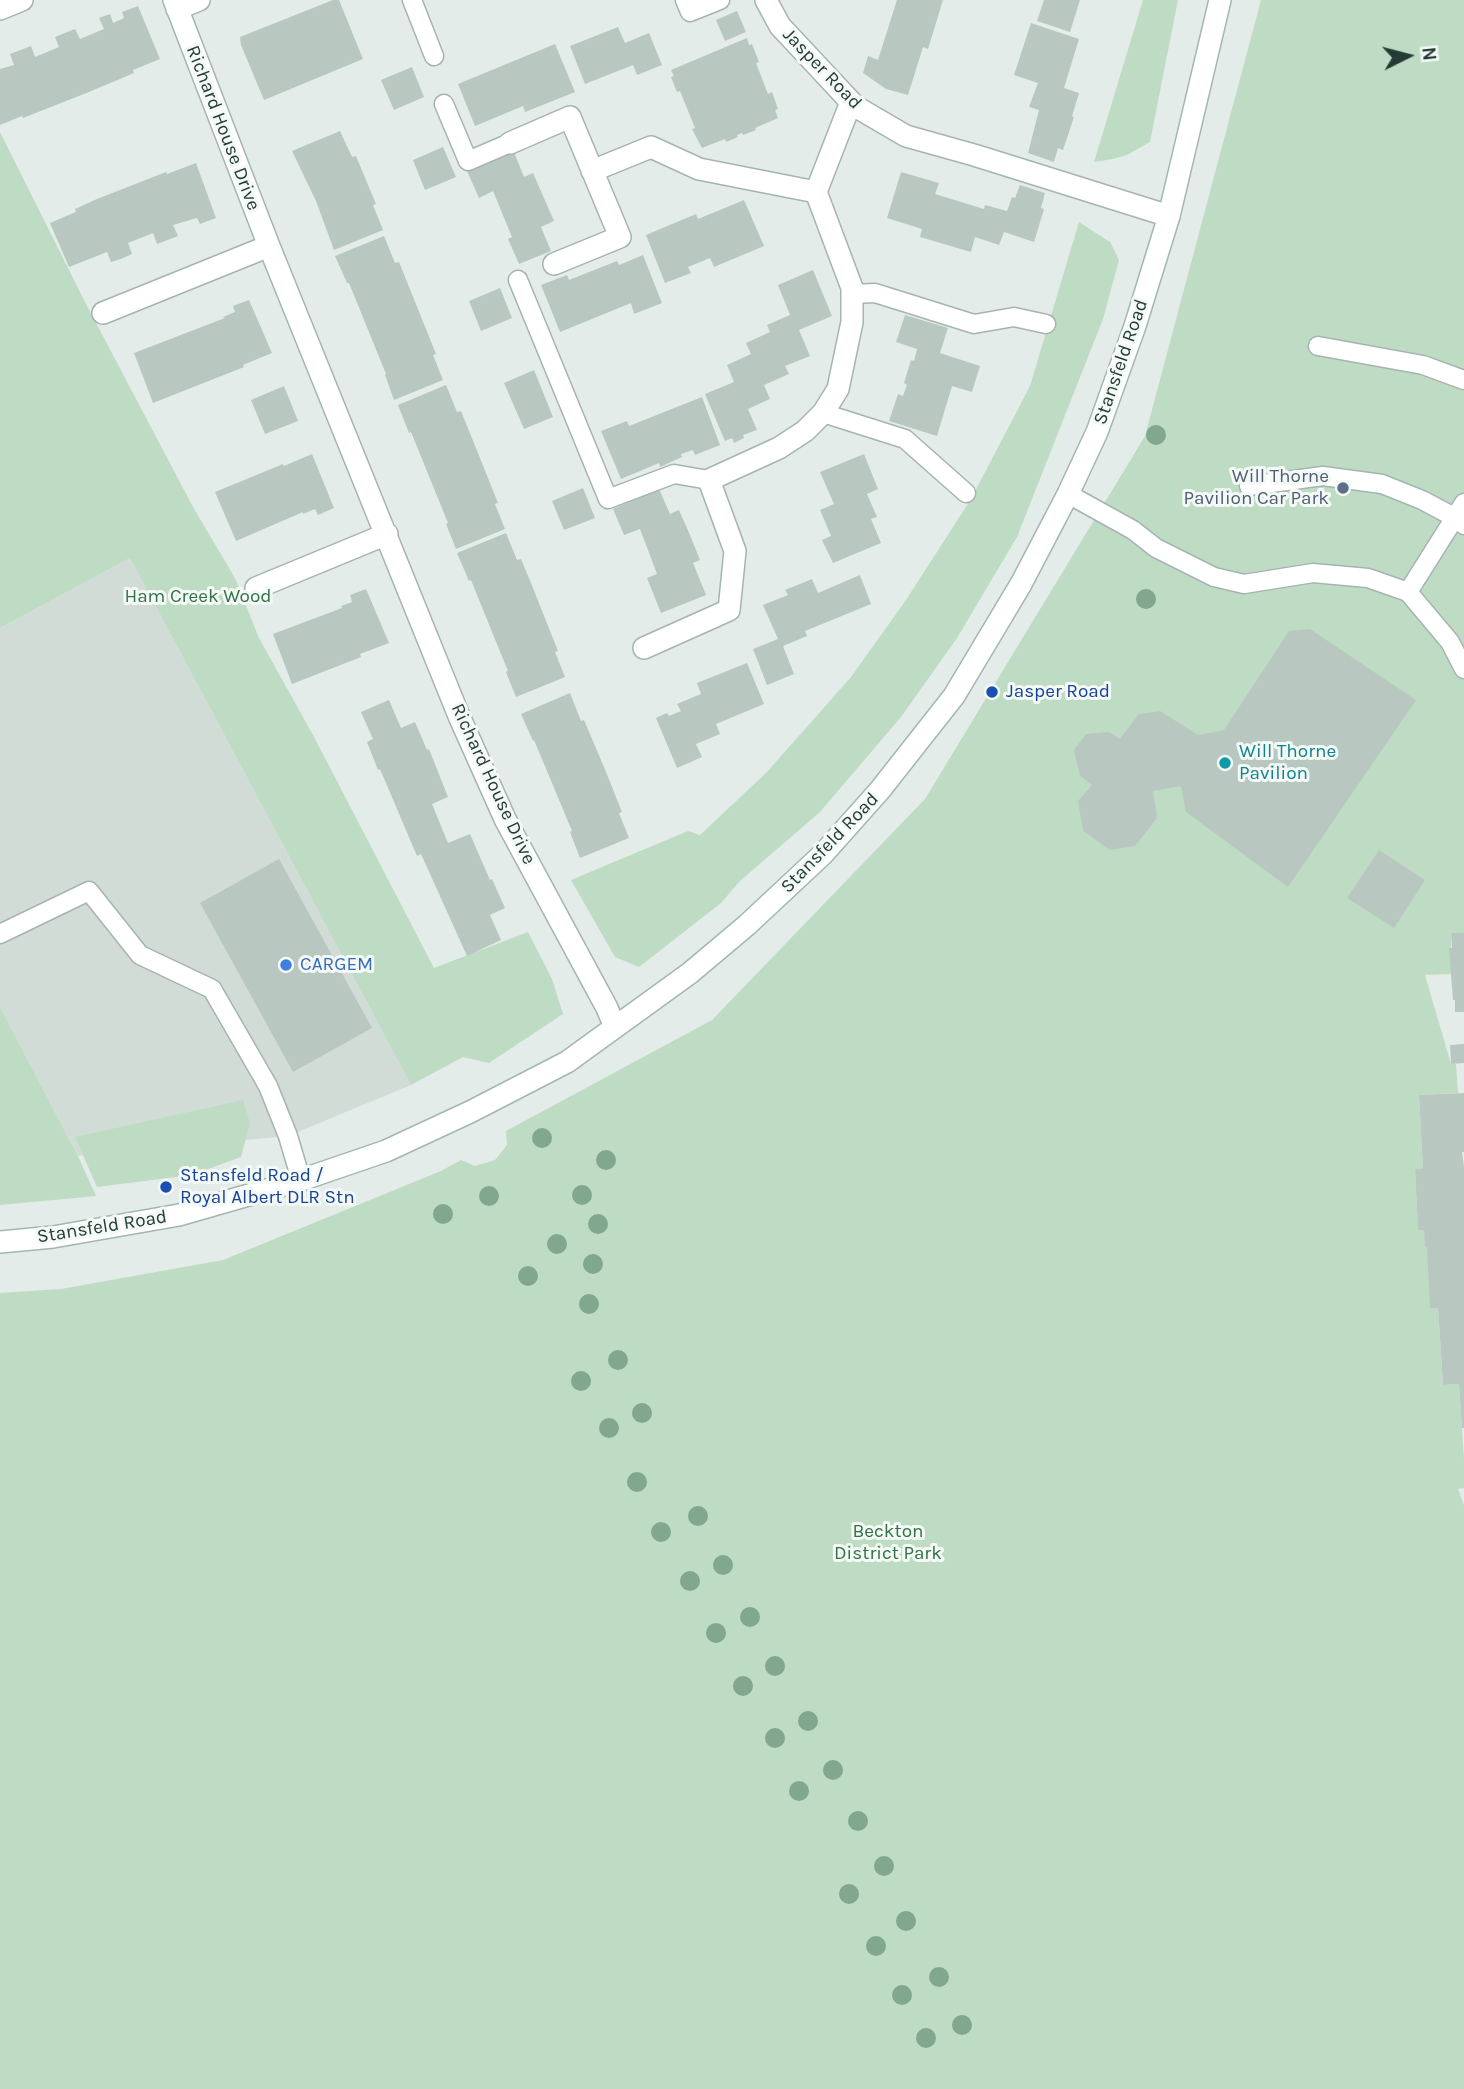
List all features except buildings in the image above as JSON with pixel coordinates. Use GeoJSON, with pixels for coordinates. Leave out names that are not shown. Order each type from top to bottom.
{"type":"FeatureCollection","features":[{"type":"Feature","properties":{"kind":"street"},"geometry":{"type":"LineString","coordinates":[[0,9],[22,0]]}},
{"type":"Feature","properties":{"kind":"street","name":"Richard House Drive"},"geometry":{"type":"LineString","coordinates":[[199,0],[175,5],[459,716],[505,819],[615,1027]]}},
{"type":"Feature","properties":{"kind":"street","name":"Jasper Road"},"geometry":{"type":"LineString","coordinates":[[766,0],[780,26],[851,102],[906,136],[1169,216]]}},
{"type":"Feature","properties":{"kind":"street","name":"Stansfeld Road"},"geometry":{"type":"LineString","coordinates":[[0,1241],[53,1237],[179,1215],[301,1180],[386,1151],[470,1112],[567,1062],[690,973],[747,925],[823,854],[880,790],[954,696],[1021,584],[1097,432],[1135,326],[1169,216],[1220,0]]}},
{"type":"Feature","properties":{"kind":"street"},"geometry":{"type":"LineString","coordinates":[[644,648],[729,610],[735,551],[709,480],[779,448],[805,431],[823,413],[838,389],[852,322],[852,288],[816,192],[851,102]]}},
{"type":"Feature","properties":{"kind":"street"},"geometry":{"type":"LineString","coordinates":[[510,143],[570,117],[620,237],[554,264]]}},
{"type":"Feature","properties":{"kind":"street"},"geometry":{"type":"LineString","coordinates":[[592,171],[651,147],[699,169],[816,192]]}},
{"type":"Feature","properties":{"kind":"street"},"geometry":{"type":"LineString","coordinates":[[103,313],[270,246]]}},
{"type":"Feature","properties":{"kind":"street"},"geometry":{"type":"LineString","coordinates":[[256,588],[387,534]]}},
{"type":"Feature","properties":{"kind":"lane"},"geometry":{"type":"LineString","coordinates":[[412,0],[433,56]]}},
{"type":"Feature","properties":{"kind":"lane"},"geometry":{"type":"LineString","coordinates":[[685,0],[690,12],[720,0]]}},
{"type":"Feature","properties":{"kind":"lane"},"geometry":{"type":"LineString","coordinates":[[444,104],[468,161],[510,143]]}},
{"type":"Feature","properties":{"kind":"lane"},"geometry":{"type":"LineString","coordinates":[[518,280],[608,499],[674,474],[709,480]]}},
{"type":"Feature","properties":{"kind":"lane"},"geometry":{"type":"LineString","coordinates":[[852,294],[875,293],[974,324],[1014,317],[1046,324]]}},
{"type":"Feature","properties":{"kind":"lane"},"geometry":{"type":"LineString","coordinates":[[1318,346],[1423,365],[1464,380]]}},
{"type":"Feature","properties":{"kind":"lane"},"geometry":{"type":"LineString","coordinates":[[823,413],[905,439],[966,493]]}},
{"type":"Feature","properties":{"kind":"lane"},"geometry":{"type":"LineString","coordinates":[[1249,486],[1323,476],[1382,484],[1461,515],[1408,592]]}},
{"type":"Feature","properties":{"kind":"lane"},"geometry":{"type":"LineString","coordinates":[[1068,494],[1133,530],[1156,548],[1214,577],[1244,584],[1313,573],[1368,578],[1408,592],[1450,642],[1464,669]]}},
{"type":"Feature","properties":{"kind":"lane"},"geometry":{"type":"LineString","coordinates":[[0,934],[89,891],[140,955],[212,989],[268,1086],[288,1136],[301,1180]]}},
{"type":"Feature","properties":{"kind":"shaded area"},"geometry":{"type":"Polygon","coordinates":[[[130,558],[411,1085],[288,1136],[78,1156],[0,1007],[0,628],[130,558]]]}},
{"type":"Feature","properties":{"kind":"green space"},"geometry":{"type":"Polygon","coordinates":[[[1143,0],[1178,0],[1150,142],[1127,155],[1094,162],[1143,0]]]}},
{"type":"Feature","properties":{"kind":"green space","name":"Beckton District Park"},"geometry":{"type":"Polygon","coordinates":[[[1261,0],[1464,0],[1464,933],[1451,934],[1451,974],[1425,975],[1451,1064],[1456,1064],[1458,1093],[1419,1095],[1423,1169],[1415,1170],[1418,1230],[1424,1230],[1438,1308],[1443,1385],[1459,1384],[1464,1459],[1464,1488],[1458,1489],[1464,1505],[1464,2089],[0,2089],[0,1293],[61,1289],[223,1260],[441,1171],[461,1160],[475,1166],[495,1160],[507,1145],[506,1131],[712,1020],[925,799],[1145,436],[1261,0]]]}},
{"type":"Feature","properties":{"kind":"green space","name":"Ham Creek Wood"},"geometry":{"type":"Polygon","coordinates":[[[0,132],[85,302],[193,507],[235,578],[259,638],[313,735],[434,968],[528,932],[552,979],[563,1014],[489,1063],[463,1057],[411,1085],[130,558],[0,628],[0,132]]]}},
{"type":"Feature","properties":{"kind":"green space"},"geometry":{"type":"Polygon","coordinates":[[[1079,222],[1110,242],[1119,260],[1103,319],[1017,537],[957,638],[901,717],[820,812],[740,881],[721,903],[639,967],[615,957],[571,880],[688,831],[700,835],[766,773],[851,677],[906,600],[971,499],[1030,386],[1079,222]]]}},
{"type":"Feature","properties":{"kind":"green space"},"geometry":{"type":"Polygon","coordinates":[[[0,1007],[78,1156],[96,1196],[0,1205],[0,1007]]]}},
{"type":"Feature","properties":{"kind":"green space"},"geometry":{"type":"Polygon","coordinates":[[[243,1100],[250,1123],[241,1157],[192,1175],[97,1187],[75,1137],[243,1100]]]}},
{"type":"Feature","properties":{"kind":"place","name":"Will Thorne Pavilion Car Park"},"geometry":{"type":"Point","coordinates":[1343,488]}},
{"type":"Feature","properties":{"kind":"place","name":"Jasper Road"},"geometry":{"type":"Point","coordinates":[992,692]}},
{"type":"Feature","properties":{"kind":"place","name":"Will Thorne Pavilion"},"geometry":{"type":"Point","coordinates":[1225,763]}},
{"type":"Feature","properties":{"kind":"place","name":"CARGEM"},"geometry":{"type":"Point","coordinates":[286,965]}},
{"type":"Feature","properties":{"kind":"place","name":"Stansfeld Road / Royal Albert DLR Stn"},"geometry":{"type":"Point","coordinates":[166,1187]}}]}
